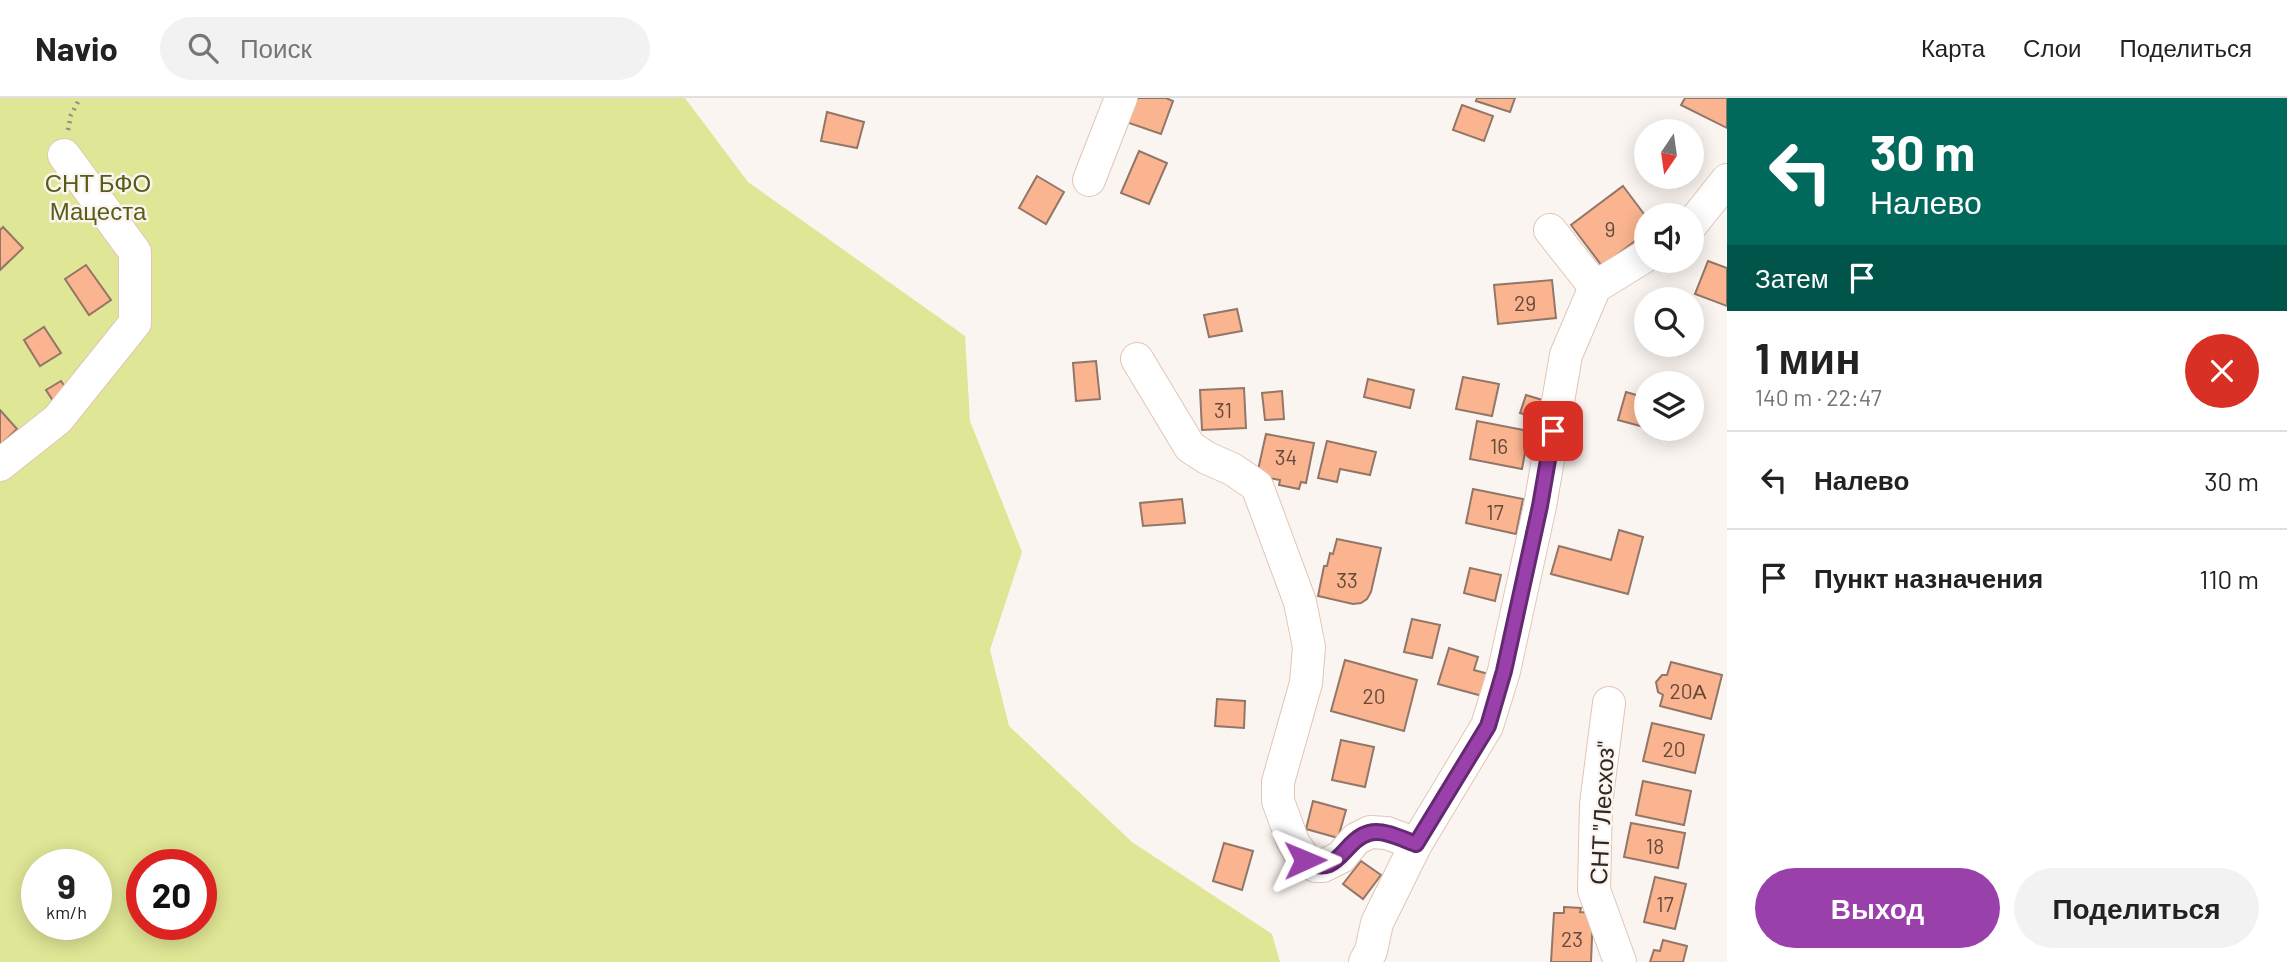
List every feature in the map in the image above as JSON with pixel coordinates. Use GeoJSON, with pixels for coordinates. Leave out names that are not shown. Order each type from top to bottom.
{"type":"FeatureCollection","features":[{"type":"Feature","properties":{"kind":"street"},"geometry":{"type":"LineString","coordinates":[[1089,180],[1121,98]]}},
{"type":"Feature","properties":{"kind":"street"},"geometry":{"type":"LineString","coordinates":[[0,465],[58,419],[135,323],[135,253],[65,155]]}},
{"type":"Feature","properties":{"kind":"street"},"geometry":{"type":"LineString","coordinates":[[1704,209],[1727,180]]}},
{"type":"Feature","properties":{"kind":"street"},"geometry":{"type":"LineString","coordinates":[[1550,230],[1595,287]]}},
{"type":"Feature","properties":{"kind":"street"},"geometry":{"type":"LineString","coordinates":[[1371,958],[1377,923],[1416,844],[1488,726],[1504,671],[1540,506],[1566,355],[1595,287],[1634,263]]}},
{"type":"Feature","properties":{"kind":"street"},"geometry":{"type":"LineString","coordinates":[[1137,359],[1190,447],[1207,458],[1232,468],[1257,486],[1300,602],[1309,647],[1306,683],[1278,782],[1278,801],[1293,842],[1305,860],[1316,866],[1324,866],[1341,857],[1356,839],[1370,832],[1387,833],[1416,844]]}},
{"type":"Feature","properties":{"kind":"street","name":"СНТ \"Лесхоз\""},"geometry":{"type":"LineString","coordinates":[[1609,703],[1597,804],[1594,890],[1620,962]]}},
{"type":"Feature","properties":{"kind":"green space","name":"СНТ БФО Мацеста"},"geometry":{"type":"Polygon","coordinates":[[[0,98],[685,98],[748,182],[965,336],[970,421],[1022,552],[990,650],[1009,726],[1132,842],[1272,934],[1280,962],[0,962],[0,98]]]}},
{"type":"Feature","properties":{"kind":"building"},"geometry":{"type":"Polygon","coordinates":[[[1134,98],[1166,98],[1173,101],[1161,134],[1126,122],[1134,98]]]}},
{"type":"Feature","properties":{"kind":"building"},"geometry":{"type":"Polygon","coordinates":[[[1477,98],[1515,98],[1510,112],[1476,101],[1477,98]]]}},
{"type":"Feature","properties":{"kind":"building"},"geometry":{"type":"Polygon","coordinates":[[[1685,98],[1727,98],[1727,128],[1681,105],[1685,98]]]}},
{"type":"Feature","properties":{"kind":"building"},"geometry":{"type":"Polygon","coordinates":[[[1462,105],[1493,116],[1484,141],[1453,130],[1462,105]]]}},
{"type":"Feature","properties":{"kind":"building"},"geometry":{"type":"Polygon","coordinates":[[[827,112],[864,122],[857,148],[821,141],[827,112]]]}},
{"type":"Feature","properties":{"kind":"building"},"geometry":{"type":"Polygon","coordinates":[[[1139,151],[1167,163],[1149,204],[1121,193],[1139,151]]]}},
{"type":"Feature","properties":{"kind":"building"},"geometry":{"type":"Polygon","coordinates":[[[1037,176],[1064,192],[1046,224],[1019,208],[1037,176]]]}},
{"type":"Feature","properties":{"kind":"building"},"geometry":{"type":"Polygon","coordinates":[[[1623,186],[1636,203],[1634,242],[1602,266],[1571,225],[1623,186]]]}},
{"type":"Feature","properties":{"kind":"building"},"geometry":{"type":"Polygon","coordinates":[[[3,227],[23,248],[0,270],[0,230],[3,227]]]}},
{"type":"Feature","properties":{"kind":"building"},"geometry":{"type":"Polygon","coordinates":[[[1708,261],[1727,268],[1727,306],[1704,297],[1704,287],[1698,287],[1708,261]]]}},
{"type":"Feature","properties":{"kind":"building"},"geometry":{"type":"Polygon","coordinates":[[[86,265],[111,300],[89,315],[65,279],[86,265]]]}},
{"type":"Feature","properties":{"kind":"building"},"geometry":{"type":"Polygon","coordinates":[[[1552,280],[1556,318],[1498,324],[1494,285],[1552,280]]]}},
{"type":"Feature","properties":{"kind":"building"},"geometry":{"type":"Polygon","coordinates":[[[1237,309],[1242,331],[1209,337],[1204,315],[1237,309]]]}},
{"type":"Feature","properties":{"kind":"building"},"geometry":{"type":"Polygon","coordinates":[[[44,327],[61,353],[40,366],[24,340],[44,327]]]}},
{"type":"Feature","properties":{"kind":"building"},"geometry":{"type":"Polygon","coordinates":[[[1096,361],[1100,399],[1076,401],[1073,363],[1096,361]]]}},
{"type":"Feature","properties":{"kind":"building"},"geometry":{"type":"Polygon","coordinates":[[[1463,377],[1499,384],[1492,416],[1456,409],[1463,377]]]}},
{"type":"Feature","properties":{"kind":"building"},"geometry":{"type":"Polygon","coordinates":[[[1368,379],[1414,390],[1410,408],[1364,397],[1368,379]]]}},
{"type":"Feature","properties":{"kind":"building"},"geometry":{"type":"Polygon","coordinates":[[[61,381],[72,397],[57,407],[46,390],[61,381]]]}},
{"type":"Feature","properties":{"kind":"building"},"geometry":{"type":"Polygon","coordinates":[[[1244,388],[1246,428],[1202,430],[1200,390],[1244,388]]]}},
{"type":"Feature","properties":{"kind":"building"},"geometry":{"type":"Polygon","coordinates":[[[1282,391],[1284,419],[1265,420],[1262,393],[1282,391]]]}},
{"type":"Feature","properties":{"kind":"building"},"geometry":{"type":"Polygon","coordinates":[[[1626,392],[1634,394],[1634,424],[1618,420],[1626,392]]]}},
{"type":"Feature","properties":{"kind":"building"},"geometry":{"type":"Polygon","coordinates":[[[1526,395],[1549,402],[1544,420],[1520,413],[1526,395]]]}},
{"type":"Feature","properties":{"kind":"building"},"geometry":{"type":"Polygon","coordinates":[[[0,410],[17,429],[0,445],[0,410]]]}},
{"type":"Feature","properties":{"kind":"building"},"geometry":{"type":"Polygon","coordinates":[[[1477,421],[1529,431],[1522,469],[1470,459],[1477,421]]]}},
{"type":"Feature","properties":{"kind":"building"},"geometry":{"type":"Polygon","coordinates":[[[1266,434],[1314,443],[1306,483],[1301,482],[1299,489],[1279,485],[1280,480],[1263,477],[1258,470],[1266,434]]]}},
{"type":"Feature","properties":{"kind":"building"},"geometry":{"type":"Polygon","coordinates":[[[1327,441],[1376,452],[1370,475],[1340,469],[1337,482],[1318,478],[1327,441]]]}},
{"type":"Feature","properties":{"kind":"building"},"geometry":{"type":"Polygon","coordinates":[[[1473,489],[1523,499],[1516,534],[1466,523],[1473,489]]]}},
{"type":"Feature","properties":{"kind":"building"},"geometry":{"type":"Polygon","coordinates":[[[1182,499],[1185,523],[1143,526],[1140,503],[1182,499]]]}},
{"type":"Feature","properties":{"kind":"building"},"geometry":{"type":"Polygon","coordinates":[[[1619,530],[1643,537],[1628,594],[1551,574],[1559,546],[1611,560],[1619,530]]]}},
{"type":"Feature","properties":{"kind":"building"},"geometry":{"type":"Polygon","coordinates":[[[1337,539],[1381,548],[1371,592],[1361,603],[1353,604],[1318,596],[1324,566],[1327,566],[1330,553],[1333,554],[1337,539]]]}},
{"type":"Feature","properties":{"kind":"building"},"geometry":{"type":"Polygon","coordinates":[[[1470,568],[1501,575],[1495,601],[1464,593],[1470,568]]]}},
{"type":"Feature","properties":{"kind":"building"},"geometry":{"type":"Polygon","coordinates":[[[1412,619],[1440,625],[1432,658],[1404,652],[1412,619]]]}},
{"type":"Feature","properties":{"kind":"building"},"geometry":{"type":"Polygon","coordinates":[[[1449,648],[1478,657],[1474,670],[1492,675],[1486,697],[1438,684],[1449,648]]]}},
{"type":"Feature","properties":{"kind":"building"},"geometry":{"type":"Polygon","coordinates":[[[1345,660],[1417,680],[1404,731],[1331,711],[1345,660]]]}},
{"type":"Feature","properties":{"kind":"building"},"geometry":{"type":"Polygon","coordinates":[[[1671,662],[1722,675],[1711,719],[1660,706],[1663,695],[1658,692],[1656,682],[1662,675],[1667,675],[1671,662]]]}},
{"type":"Feature","properties":{"kind":"building"},"geometry":{"type":"Polygon","coordinates":[[[1217,699],[1245,701],[1244,728],[1215,726],[1217,699]]]}},
{"type":"Feature","properties":{"kind":"building"},"geometry":{"type":"Polygon","coordinates":[[[1652,723],[1704,735],[1695,773],[1643,761],[1652,723]]]}},
{"type":"Feature","properties":{"kind":"building"},"geometry":{"type":"Polygon","coordinates":[[[1341,740],[1374,747],[1365,787],[1332,780],[1341,740]]]}},
{"type":"Feature","properties":{"kind":"building"},"geometry":{"type":"Polygon","coordinates":[[[1643,781],[1691,791],[1684,825],[1636,815],[1643,781]]]}},
{"type":"Feature","properties":{"kind":"building"},"geometry":{"type":"Polygon","coordinates":[[[1313,801],[1346,810],[1338,838],[1306,829],[1313,801]]]}},
{"type":"Feature","properties":{"kind":"building"},"geometry":{"type":"Polygon","coordinates":[[[1631,823],[1685,833],[1678,868],[1624,857],[1631,823]]]}},
{"type":"Feature","properties":{"kind":"building"},"geometry":{"type":"Polygon","coordinates":[[[1224,843],[1253,851],[1242,890],[1213,881],[1224,843]]]}},
{"type":"Feature","properties":{"kind":"building"},"geometry":{"type":"Polygon","coordinates":[[[1361,861],[1381,875],[1363,899],[1343,884],[1361,861]]]}},
{"type":"Feature","properties":{"kind":"building"},"geometry":{"type":"Polygon","coordinates":[[[1655,877],[1686,884],[1675,929],[1644,922],[1655,877]]]}},
{"type":"Feature","properties":{"kind":"building"},"geometry":{"type":"Polygon","coordinates":[[[1564,907],[1581,908],[1580,912],[1593,913],[1591,962],[1551,962],[1554,913],[1564,913],[1564,907]]]}},
{"type":"Feature","properties":{"kind":"building"},"geometry":{"type":"Polygon","coordinates":[[[1663,940],[1687,946],[1683,962],[1650,962],[1654,950],[1660,951],[1663,940]]]}},
{"type":"Feature","properties":{"kind":"route"},"geometry":{"type":"LineString","coordinates":[[1305,860],[1316,866],[1324,866],[1341,857],[1356,839],[1370,832],[1387,833],[1416,844],[1488,726],[1504,671],[1540,506],[1553,431]]}}]}
